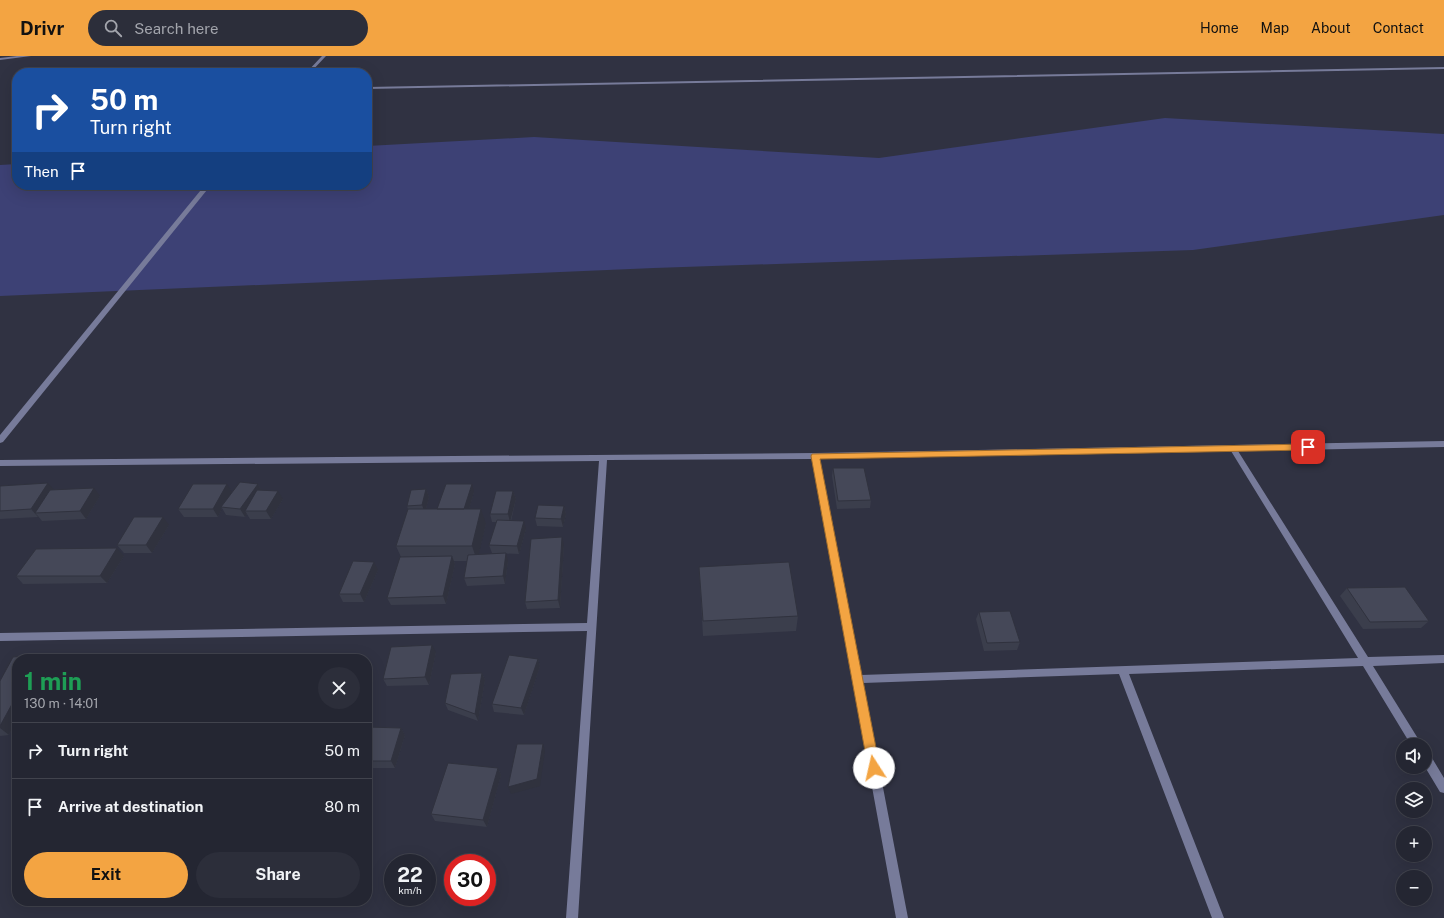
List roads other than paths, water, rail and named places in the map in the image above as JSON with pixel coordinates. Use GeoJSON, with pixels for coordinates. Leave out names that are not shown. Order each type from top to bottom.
{"type":"FeatureCollection","features":[{"type":"Feature","properties":{"kind":"street"},"geometry":{"type":"LineString","coordinates":[[0,59],[29,56]]}},
{"type":"Feature","properties":{"kind":"street"},"geometry":{"type":"LineString","coordinates":[[313,68],[324,56]]}},
{"type":"Feature","properties":{"kind":"street"},"geometry":{"type":"LineString","coordinates":[[372,88],[1444,68]]}},
{"type":"Feature","properties":{"kind":"street"},"geometry":{"type":"LineString","coordinates":[[0,440],[204,190]]}},
{"type":"Feature","properties":{"kind":"street"},"geometry":{"type":"LineString","coordinates":[[0,463],[815,456],[1444,444]]}},
{"type":"Feature","properties":{"kind":"street"},"geometry":{"type":"LineString","coordinates":[[1233,448],[1414,738]]}},
{"type":"Feature","properties":{"kind":"street"},"geometry":{"type":"LineString","coordinates":[[815,456],[902,918]]}},
{"type":"Feature","properties":{"kind":"street"},"geometry":{"type":"LineString","coordinates":[[572,918],[603,457]]}},
{"type":"Feature","properties":{"kind":"street"},"geometry":{"type":"LineString","coordinates":[[0,637],[592,627]]}},
{"type":"Feature","properties":{"kind":"street"},"geometry":{"type":"LineString","coordinates":[[857,679],[1365,660],[1444,659]]}},
{"type":"Feature","properties":{"kind":"street"},"geometry":{"type":"LineString","coordinates":[[1122,669],[1218,918]]}},
{"type":"Feature","properties":{"kind":"street"},"geometry":{"type":"LineString","coordinates":[[1432,768],[1444,788]]}}]}
